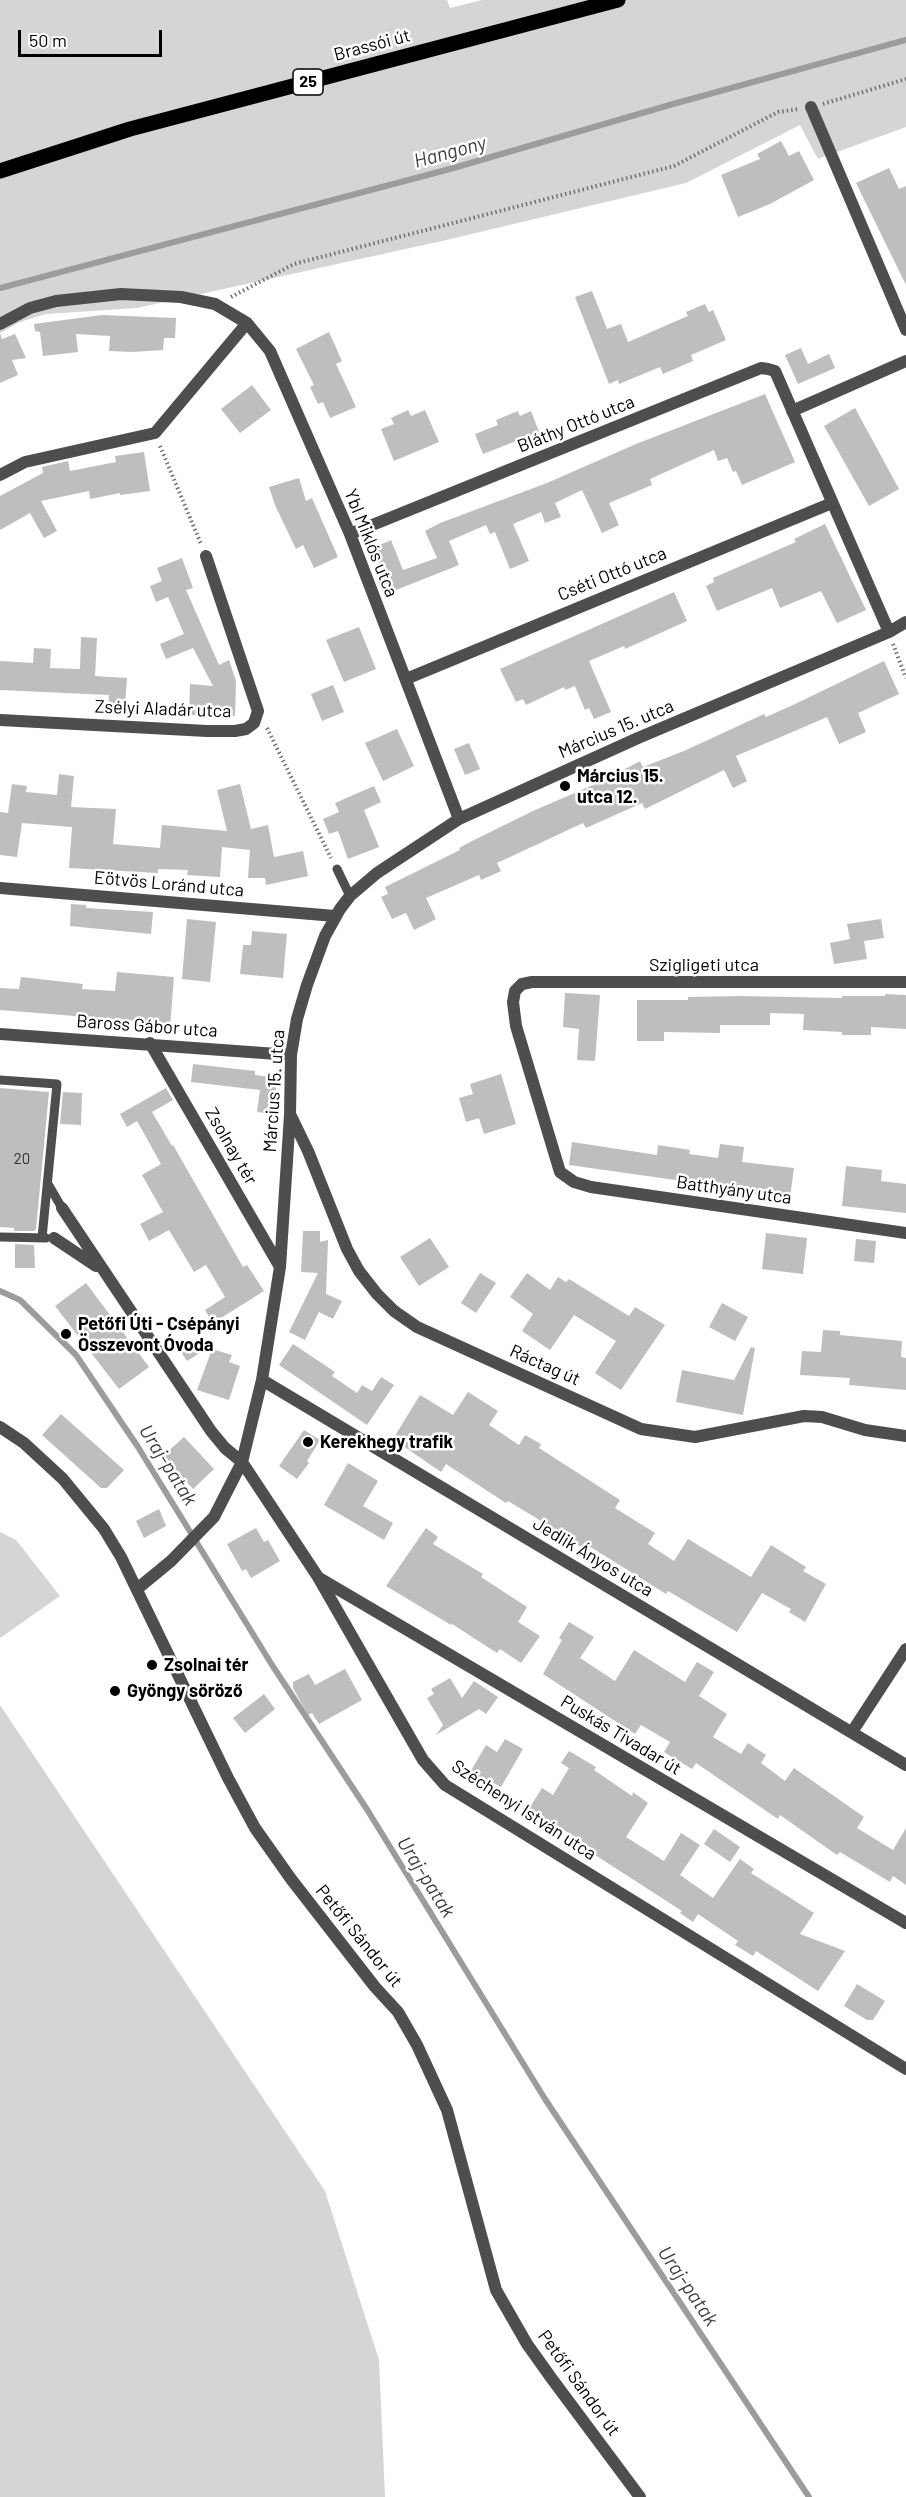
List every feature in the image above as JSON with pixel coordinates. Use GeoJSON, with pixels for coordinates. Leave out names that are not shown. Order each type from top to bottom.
{"type":"FeatureCollection","features":[{"type":"Feature","properties":{"kind":"main road","name":"Brassói út"},"geometry":{"type":"LineString","coordinates":[[0,171],[130,129],[618,0]]}},
{"type":"Feature","properties":{"kind":"street"},"geometry":{"type":"LineString","coordinates":[[812,107],[906,330]]}},
{"type":"Feature","properties":{"kind":"street"},"geometry":{"type":"LineString","coordinates":[[0,324],[30,308],[76,298],[121,294],[169,296],[215,304]]}},
{"type":"Feature","properties":{"kind":"street","name":"Ybl Miklós utca"},"geometry":{"type":"LineString","coordinates":[[215,304],[247,323],[270,351],[350,534],[459,819]]}},
{"type":"Feature","properties":{"kind":"street"},"geometry":{"type":"LineString","coordinates":[[0,475],[32,460],[155,433],[247,323]]}},
{"type":"Feature","properties":{"kind":"street"},"geometry":{"type":"LineString","coordinates":[[889,632],[792,411],[906,361]]}},
{"type":"Feature","properties":{"kind":"street","name":"Bláthy Ottó utca"},"geometry":{"type":"LineString","coordinates":[[350,534],[761,368],[775,371],[792,411]]}},
{"type":"Feature","properties":{"kind":"street","name":"Cséti Ottó utca"},"geometry":{"type":"LineString","coordinates":[[406,679],[832,502]]}},
{"type":"Feature","properties":{"kind":"street","name":"Zsélyi Aladár utca"},"geometry":{"type":"LineString","coordinates":[[0,720],[207,731],[236,731],[246,729],[254,723],[258,711],[206,556]]}},
{"type":"Feature","properties":{"kind":"street","name":"Március 15. utca"},"geometry":{"type":"LineString","coordinates":[[137,1590],[204,1529],[222,1505],[242,1462],[262,1380],[280,1267],[290,1115],[291,1055],[297,1018],[307,985],[335,916],[350,896],[377,873],[459,819],[628,743],[889,632],[906,622]]}},
{"type":"Feature","properties":{"kind":"street","name":"Eötvös Loránd utca"},"geometry":{"type":"LineString","coordinates":[[0,888],[335,916]]}},
{"type":"Feature","properties":{"kind":"street","name":"Szigligeti utca"},"geometry":{"type":"LineString","coordinates":[[560,1172],[516,1026],[513,1002],[515,991],[522,984],[532,982],[906,982]]}},
{"type":"Feature","properties":{"kind":"street","name":"Baross Gábor utca"},"geometry":{"type":"LineString","coordinates":[[0,1034],[150,1043],[291,1055]]}},
{"type":"Feature","properties":{"kind":"street","name":"Zsolnay tér"},"geometry":{"type":"LineString","coordinates":[[150,1043],[280,1267]]}},
{"type":"Feature","properties":{"kind":"street","name":"Ráctag út"},"geometry":{"type":"LineString","coordinates":[[290,1115],[308,1150],[347,1249],[359,1270],[386,1303],[417,1328],[641,1429],[695,1437],[804,1416],[822,1417],[866,1430],[906,1436]]}},
{"type":"Feature","properties":{"kind":"street","name":"Batthyány utca"},"geometry":{"type":"LineString","coordinates":[[560,1172],[574,1182],[591,1187],[906,1233]]}},
{"type":"Feature","properties":{"kind":"street","name":"Széchenyi István utca"},"geometry":{"type":"LineString","coordinates":[[62,1208],[211,1431],[242,1462],[318,1577],[423,1760],[445,1785],[906,2069]]}},
{"type":"Feature","properties":{"kind":"street"},"geometry":{"type":"LineString","coordinates":[[48,1238],[103,1271]]}},
{"type":"Feature","properties":{"kind":"street","name":"Jedlik Ányos utca"},"geometry":{"type":"LineString","coordinates":[[262,1380],[906,1765]]}},
{"type":"Feature","properties":{"kind":"street","name":"Petőfi Sándor út"},"geometry":{"type":"LineString","coordinates":[[0,1427],[44,1461],[83,1501],[104,1529],[137,1590],[228,1778],[255,1828],[298,1888],[375,1987],[399,2012],[447,2110],[496,2290],[527,2344],[640,2497]]}},
{"type":"Feature","properties":{"kind":"street","name":"Puskás Tivadar út"},"geometry":{"type":"LineString","coordinates":[[318,1577],[906,1923]]}},
{"type":"Feature","properties":{"kind":"street"},"geometry":{"type":"LineString","coordinates":[[852,1732],[906,1649]]}},
{"type":"Feature","properties":{"kind":"lane"},"geometry":{"type":"LineString","coordinates":[[337,869],[350,896]]}},
{"type":"Feature","properties":{"kind":"lane"},"geometry":{"type":"LineString","coordinates":[[0,1080],[57,1084],[48,1184],[48,1238],[0,1237]]}},
{"type":"Feature","properties":{"kind":"lane"},"geometry":{"type":"LineString","coordinates":[[48,1184],[62,1208]]}},
{"type":"Feature","properties":{"kind":"path"},"geometry":{"type":"LineString","coordinates":[[215,304],[294,264],[674,166],[778,112],[812,107],[906,79]]}},
{"type":"Feature","properties":{"kind":"path"},"geometry":{"type":"LineString","coordinates":[[155,433],[206,556]]}},
{"type":"Feature","properties":{"kind":"path"},"geometry":{"type":"LineString","coordinates":[[889,632],[906,678]]}},
{"type":"Feature","properties":{"kind":"path"},"geometry":{"type":"LineString","coordinates":[[258,711],[337,869]]}},
{"type":"Feature","properties":{"kind":"shaded area"},"geometry":{"type":"Polygon","coordinates":[[[0,0],[447,0],[450,8],[482,0],[906,0],[906,127],[818,159],[800,125],[686,183],[442,241],[137,308],[46,314],[20,322],[0,333],[0,0]]]}},
{"type":"Feature","properties":{"kind":"shaded area"},"geometry":{"type":"Polygon","coordinates":[[[0,1532],[16,1540],[60,1596],[0,1638],[0,1532]]]}},
{"type":"Feature","properties":{"kind":"shaded area"},"geometry":{"type":"Polygon","coordinates":[[[0,1705],[325,2191],[379,2360],[385,2497],[0,2497],[0,1705]]]}},
{"type":"Feature","properties":{"kind":"building"},"geometry":{"type":"Polygon","coordinates":[[[781,141],[789,156],[799,151],[814,180],[770,204],[738,217],[721,175],[760,159],[757,154],[781,141]]]}},
{"type":"Feature","properties":{"kind":"building"},"geometry":{"type":"Polygon","coordinates":[[[889,168],[899,189],[906,186],[906,285],[856,183],[889,168]]]}},
{"type":"Feature","properties":{"kind":"building"},"geometry":{"type":"Polygon","coordinates":[[[592,291],[607,329],[621,324],[628,342],[688,316],[686,312],[705,304],[709,312],[713,310],[726,340],[691,355],[693,361],[663,374],[660,367],[619,384],[618,380],[609,384],[575,297],[592,291]]]}},
{"type":"Feature","properties":{"kind":"building"},"geometry":{"type":"Polygon","coordinates":[[[102,315],[176,318],[175,338],[164,338],[163,350],[132,352],[109,351],[110,336],[76,334],[78,352],[43,356],[40,332],[35,331],[34,324],[102,315]]]}},
{"type":"Feature","properties":{"kind":"building"},"geometry":{"type":"Polygon","coordinates":[[[329,332],[342,361],[336,364],[356,407],[330,418],[323,402],[318,404],[310,387],[314,385],[296,349],[329,332]]]}},
{"type":"Feature","properties":{"kind":"building"},"geometry":{"type":"Polygon","coordinates":[[[0,333],[2,339],[15,334],[26,358],[12,360],[18,375],[0,383],[0,333]]]}},
{"type":"Feature","properties":{"kind":"building"},"geometry":{"type":"Polygon","coordinates":[[[801,348],[808,364],[829,354],[835,368],[798,384],[785,355],[801,348]]]}},
{"type":"Feature","properties":{"kind":"building"},"geometry":{"type":"Polygon","coordinates":[[[252,385],[271,410],[240,433],[221,409],[252,385]]]}},
{"type":"Feature","properties":{"kind":"building"},"geometry":{"type":"Polygon","coordinates":[[[765,394],[795,462],[742,485],[727,458],[718,461],[714,450],[650,479],[652,485],[609,503],[619,525],[602,533],[582,490],[555,503],[561,517],[545,523],[541,512],[513,524],[529,561],[510,569],[495,532],[490,534],[486,525],[449,541],[459,565],[391,592],[373,548],[391,540],[403,570],[437,558],[425,531],[440,523],[547,483],[636,444],[765,394]]]}},
{"type":"Feature","properties":{"kind":"building"},"geometry":{"type":"Polygon","coordinates":[[[855,408],[899,489],[869,506],[824,426],[855,408]]]}},
{"type":"Feature","properties":{"kind":"building"},"geometry":{"type":"Polygon","coordinates":[[[408,410],[411,416],[425,410],[439,442],[394,461],[381,429],[394,424],[391,418],[408,410]]]}},
{"type":"Feature","properties":{"kind":"building"},"geometry":{"type":"Polygon","coordinates":[[[518,411],[520,416],[531,411],[539,432],[483,454],[475,434],[498,425],[496,420],[518,411]]]}},
{"type":"Feature","properties":{"kind":"building"},"geometry":{"type":"Polygon","coordinates":[[[144,452],[150,491],[120,495],[120,493],[90,499],[89,491],[41,501],[57,531],[44,538],[30,513],[0,530],[0,496],[43,473],[42,467],[68,461],[70,471],[116,462],[115,456],[144,452]]]}},
{"type":"Feature","properties":{"kind":"building"},"geometry":{"type":"Polygon","coordinates":[[[299,478],[306,501],[312,498],[338,557],[314,568],[303,545],[296,549],[269,487],[299,478]]]}},
{"type":"Feature","properties":{"kind":"building"},"geometry":{"type":"Polygon","coordinates":[[[825,524],[866,610],[837,623],[821,591],[780,608],[772,588],[717,611],[706,586],[714,582],[713,578],[796,542],[794,539],[825,524]]]}},
{"type":"Feature","properties":{"kind":"building"},"geometry":{"type":"Polygon","coordinates":[[[182,558],[193,588],[186,590],[219,665],[229,660],[236,681],[235,716],[189,715],[190,684],[213,686],[193,648],[166,659],[160,644],[184,634],[168,597],[156,602],[150,586],[162,581],[157,568],[182,558]]]}},
{"type":"Feature","properties":{"kind":"building"},"geometry":{"type":"Polygon","coordinates":[[[674,592],[687,621],[625,649],[624,646],[589,661],[611,712],[594,719],[589,708],[585,710],[575,686],[565,690],[564,687],[526,705],[523,699],[516,702],[500,669],[674,592]]]}},
{"type":"Feature","properties":{"kind":"building"},"geometry":{"type":"Polygon","coordinates":[[[359,627],[376,669],[344,682],[326,640],[359,627]]]}},
{"type":"Feature","properties":{"kind":"building"},"geometry":{"type":"Polygon","coordinates":[[[81,637],[97,638],[95,676],[127,678],[125,706],[108,705],[109,695],[0,690],[0,661],[33,663],[34,648],[51,649],[50,668],[80,669],[81,637]]]}},
{"type":"Feature","properties":{"kind":"building"},"geometry":{"type":"Polygon","coordinates":[[[884,661],[899,694],[858,713],[866,732],[839,744],[827,717],[736,756],[747,781],[733,788],[724,770],[645,809],[642,803],[586,828],[583,823],[497,863],[501,871],[481,880],[479,875],[426,898],[436,919],[414,930],[406,913],[392,919],[381,897],[388,894],[385,887],[535,810],[626,771],[625,769],[640,761],[643,767],[764,714],[766,717],[884,661]]]}},
{"type":"Feature","properties":{"kind":"building"},"geometry":{"type":"Polygon","coordinates":[[[333,685],[344,712],[322,721],[311,694],[333,685]]]}},
{"type":"Feature","properties":{"kind":"building"},"geometry":{"type":"Polygon","coordinates":[[[397,729],[414,766],[383,781],[365,743],[397,729]]]}},
{"type":"Feature","properties":{"kind":"building"},"geometry":{"type":"Polygon","coordinates":[[[469,743],[480,769],[465,775],[454,749],[469,743]]]}},
{"type":"Feature","properties":{"kind":"building"},"geometry":{"type":"Polygon","coordinates":[[[59,774],[74,776],[71,807],[116,809],[113,844],[160,848],[162,825],[227,831],[217,790],[240,784],[251,829],[268,825],[274,857],[303,851],[308,876],[266,885],[265,878],[248,878],[250,850],[222,847],[220,877],[187,875],[188,870],[158,869],[158,873],[69,868],[72,827],[22,823],[17,857],[0,855],[0,812],[8,813],[12,784],[27,786],[26,792],[57,795],[59,774]]]}},
{"type":"Feature","properties":{"kind":"building"},"geometry":{"type":"Polygon","coordinates":[[[374,786],[381,802],[364,810],[379,847],[348,859],[338,831],[329,834],[323,819],[339,812],[335,803],[374,786]]]}},
{"type":"Feature","properties":{"kind":"building"},"geometry":{"type":"Polygon","coordinates":[[[71,904],[86,905],[86,908],[153,912],[151,934],[70,926],[71,904]]]}},
{"type":"Feature","properties":{"kind":"building"},"geometry":{"type":"Polygon","coordinates":[[[187,919],[216,922],[210,982],[182,979],[187,919]]]}},
{"type":"Feature","properties":{"kind":"building"},"geometry":{"type":"Polygon","coordinates":[[[881,919],[884,938],[864,941],[867,959],[834,964],[830,943],[850,939],[847,924],[881,919]]]}},
{"type":"Feature","properties":{"kind":"building"},"geometry":{"type":"Polygon","coordinates":[[[252,931],[287,934],[283,978],[240,974],[243,945],[251,945],[252,931]]]}},
{"type":"Feature","properties":{"kind":"building"},"geometry":{"type":"Polygon","coordinates":[[[117,972],[174,977],[170,1027],[138,1024],[138,1021],[0,1010],[0,988],[19,989],[21,977],[83,984],[82,989],[115,991],[117,972]]]}},
{"type":"Feature","properties":{"kind":"building"},"geometry":{"type":"Polygon","coordinates":[[[565,993],[600,995],[595,1061],[577,1060],[579,1029],[563,1027],[565,993]]]}},
{"type":"Feature","properties":{"kind":"building"},"geometry":{"type":"Polygon","coordinates":[[[885,994],[906,995],[906,1029],[871,1027],[871,1035],[842,1035],[842,1032],[803,1030],[804,1014],[770,1013],[770,1025],[720,1025],[720,1033],[664,1032],[664,1041],[637,1041],[637,1000],[688,1000],[688,997],[739,996],[842,998],[842,996],[885,996],[885,994]]]}},
{"type":"Feature","properties":{"kind":"building"},"geometry":{"type":"Polygon","coordinates":[[[193,1064],[255,1071],[255,1075],[277,1078],[273,1114],[257,1112],[260,1090],[191,1082],[193,1064]]]}},
{"type":"Feature","properties":{"kind":"building"},"geometry":{"type":"Polygon","coordinates":[[[501,1074],[516,1124],[484,1134],[479,1118],[466,1122],[459,1098],[473,1094],[470,1084],[501,1074]]]}},
{"type":"Feature","properties":{"kind":"building"},"geometry":{"type":"Polygon","coordinates":[[[0,1088],[49,1092],[34,1231],[14,1231],[14,1228],[0,1227],[0,1088]]]}},
{"type":"Feature","properties":{"kind":"building"},"geometry":{"type":"Polygon","coordinates":[[[166,1088],[173,1100],[152,1112],[243,1267],[247,1265],[264,1291],[213,1323],[205,1310],[225,1297],[206,1265],[194,1272],[169,1230],[149,1241],[140,1224],[163,1212],[142,1175],[161,1164],[137,1121],[127,1127],[120,1114],[166,1088]]]}},
{"type":"Feature","properties":{"kind":"building"},"geometry":{"type":"Polygon","coordinates":[[[63,1092],[82,1093],[81,1125],[60,1124],[63,1092]]]}},
{"type":"Feature","properties":{"kind":"building"},"geometry":{"type":"Polygon","coordinates":[[[572,1142],[657,1155],[658,1145],[690,1150],[689,1154],[718,1158],[720,1144],[744,1147],[742,1162],[794,1168],[790,1197],[703,1188],[704,1184],[569,1165],[572,1142]]]}},
{"type":"Feature","properties":{"kind":"building"},"geometry":{"type":"Polygon","coordinates":[[[846,1166],[882,1170],[881,1181],[906,1184],[906,1213],[842,1206],[846,1166]]]}},
{"type":"Feature","properties":{"kind":"building"},"geometry":{"type":"Polygon","coordinates":[[[303,1231],[320,1231],[320,1242],[328,1240],[326,1294],[342,1301],[333,1319],[319,1312],[305,1340],[289,1332],[318,1273],[301,1272],[303,1231]]]}},
{"type":"Feature","properties":{"kind":"building"},"geometry":{"type":"Polygon","coordinates":[[[766,1233],[807,1238],[803,1274],[762,1269],[766,1233]]]}},
{"type":"Feature","properties":{"kind":"building"},"geometry":{"type":"Polygon","coordinates":[[[430,1238],[449,1267],[419,1286],[400,1257],[430,1238]]]}},
{"type":"Feature","properties":{"kind":"building"},"geometry":{"type":"Polygon","coordinates":[[[856,1239],[876,1241],[874,1263],[854,1261],[856,1239]]]}},
{"type":"Feature","properties":{"kind":"building"},"geometry":{"type":"Polygon","coordinates":[[[15,1244],[34,1245],[35,1268],[15,1268],[15,1244]]]}},
{"type":"Feature","properties":{"kind":"building"},"geometry":{"type":"Polygon","coordinates":[[[480,1273],[496,1283],[476,1313],[461,1303],[480,1273]]]}},
{"type":"Feature","properties":{"kind":"building"},"geometry":{"type":"Polygon","coordinates":[[[527,1273],[550,1290],[558,1277],[566,1282],[569,1279],[629,1316],[635,1307],[665,1325],[621,1390],[595,1373],[616,1341],[574,1315],[550,1350],[522,1331],[533,1314],[510,1297],[527,1273]]]}},
{"type":"Feature","properties":{"kind":"building"},"geometry":{"type":"Polygon","coordinates":[[[86,1283],[149,1367],[119,1389],[55,1306],[86,1283]]]}},
{"type":"Feature","properties":{"kind":"building"},"geometry":{"type":"Polygon","coordinates":[[[722,1303],[748,1317],[735,1341],[709,1327],[722,1303]]]}},
{"type":"Feature","properties":{"kind":"building"},"geometry":{"type":"Polygon","coordinates":[[[823,1330],[840,1331],[840,1335],[902,1341],[901,1357],[906,1358],[906,1390],[849,1385],[850,1378],[800,1375],[802,1351],[821,1352],[823,1330]]]}},
{"type":"Feature","properties":{"kind":"building"},"geometry":{"type":"Polygon","coordinates":[[[187,1341],[208,1348],[187,1361],[178,1347],[187,1341]]]}},
{"type":"Feature","properties":{"kind":"building"},"geometry":{"type":"Polygon","coordinates":[[[293,1344],[335,1372],[332,1376],[357,1393],[362,1385],[372,1391],[381,1377],[394,1385],[367,1425],[279,1365],[293,1344]]]}},
{"type":"Feature","properties":{"kind":"building"},"geometry":{"type":"Polygon","coordinates":[[[751,1347],[755,1348],[743,1415],[676,1402],[682,1370],[734,1380],[751,1347]]]}},
{"type":"Feature","properties":{"kind":"building"},"geometry":{"type":"Polygon","coordinates":[[[212,1349],[232,1355],[229,1362],[240,1366],[229,1400],[197,1390],[212,1349]]]}},
{"type":"Feature","properties":{"kind":"building"},"geometry":{"type":"Polygon","coordinates":[[[468,1392],[498,1411],[489,1425],[519,1445],[525,1435],[541,1444],[539,1448],[620,1500],[615,1508],[655,1533],[648,1544],[674,1561],[688,1539],[751,1577],[771,1545],[806,1567],[803,1571],[826,1584],[805,1622],[789,1612],[791,1609],[762,1593],[737,1632],[668,1591],[666,1594],[589,1546],[587,1551],[446,1464],[441,1472],[393,1439],[420,1395],[453,1415],[468,1392]]]}},
{"type":"Feature","properties":{"kind":"building"},"geometry":{"type":"Polygon","coordinates":[[[61,1414],[124,1470],[107,1488],[101,1488],[42,1435],[61,1414]]]}},
{"type":"Feature","properties":{"kind":"building"},"geometry":{"type":"Polygon","coordinates":[[[304,1430],[320,1440],[307,1461],[309,1463],[297,1479],[279,1466],[304,1430]]]}},
{"type":"Feature","properties":{"kind":"building"},"geometry":{"type":"Polygon","coordinates":[[[184,1437],[214,1469],[193,1489],[163,1456],[184,1437]]]}},
{"type":"Feature","properties":{"kind":"building"},"geometry":{"type":"Polygon","coordinates":[[[348,1463],[378,1481],[363,1506],[393,1523],[384,1540],[324,1505],[348,1463]]]}},
{"type":"Feature","properties":{"kind":"building"},"geometry":{"type":"Polygon","coordinates":[[[159,1509],[166,1526],[144,1538],[136,1521],[159,1509]]]}},
{"type":"Feature","properties":{"kind":"building"},"geometry":{"type":"Polygon","coordinates":[[[256,1528],[264,1542],[268,1540],[280,1561],[251,1578],[246,1569],[242,1571],[227,1544],[256,1528]]]}},
{"type":"Feature","properties":{"kind":"building"},"geometry":{"type":"Polygon","coordinates":[[[426,1528],[438,1537],[433,1544],[483,1574],[481,1577],[527,1607],[518,1622],[540,1636],[521,1663],[500,1649],[497,1653],[386,1586],[426,1528]]]}},
{"type":"Feature","properties":{"kind":"building"},"geometry":{"type":"Polygon","coordinates":[[[569,1622],[594,1637],[580,1658],[615,1681],[634,1650],[685,1682],[697,1662],[714,1672],[699,1696],[727,1714],[713,1737],[741,1754],[748,1743],[766,1755],[761,1763],[785,1781],[794,1768],[864,1817],[857,1828],[893,1850],[906,1828],[906,1885],[893,1876],[890,1882],[840,1852],[837,1855],[780,1815],[778,1819],[696,1763],[692,1769],[664,1752],[670,1742],[641,1725],[635,1734],[543,1674],[569,1622]]]}},
{"type":"Feature","properties":{"kind":"building"},"geometry":{"type":"Polygon","coordinates":[[[345,1669],[362,1700],[319,1724],[312,1713],[308,1715],[293,1688],[293,1682],[309,1674],[315,1685],[345,1669]]]}},
{"type":"Feature","properties":{"kind":"building"},"geometry":{"type":"Polygon","coordinates":[[[450,1678],[462,1698],[474,1681],[498,1697],[486,1714],[479,1709],[436,1735],[443,1725],[427,1698],[434,1694],[431,1689],[450,1678]]]}},
{"type":"Feature","properties":{"kind":"building"},"geometry":{"type":"Polygon","coordinates":[[[264,1694],[275,1709],[245,1733],[233,1718],[264,1694]]]}},
{"type":"Feature","properties":{"kind":"building"},"geometry":{"type":"Polygon","coordinates":[[[505,1739],[523,1749],[501,1787],[490,1781],[487,1785],[469,1774],[486,1745],[497,1752],[505,1739]]]}},
{"type":"Feature","properties":{"kind":"building"},"geometry":{"type":"Polygon","coordinates":[[[569,1751],[596,1767],[594,1770],[632,1796],[633,1792],[648,1803],[626,1837],[664,1861],[681,1833],[700,1845],[680,1875],[713,1898],[740,1859],[754,1869],[751,1873],[814,1913],[800,1934],[845,1951],[818,1991],[756,1951],[753,1956],[735,1945],[738,1941],[698,1914],[693,1922],[680,1913],[682,1911],[592,1853],[594,1850],[558,1826],[556,1830],[527,1812],[542,1788],[553,1795],[569,1768],[561,1763],[569,1751]]]}},
{"type":"Feature","properties":{"kind":"building"},"geometry":{"type":"Polygon","coordinates":[[[714,1829],[740,1847],[730,1862],[704,1844],[714,1829]]]}},
{"type":"Feature","properties":{"kind":"building"},"geometry":{"type":"Polygon","coordinates":[[[857,1984],[885,2001],[873,2020],[867,2020],[844,2006],[857,1984]]]}},
{"type":"Feature","properties":{"kind":"waterway","name":"Hangony"},"geometry":{"type":"LineString","coordinates":[[0,288],[450,169],[673,104],[906,40]]}},
{"type":"Feature","properties":{"kind":"waterway","name":"Uraj-patak"},"geometry":{"type":"LineString","coordinates":[[0,1291],[20,1300],[76,1355],[138,1447],[272,1665],[368,1811],[545,2099],[809,2497]]}},
{"type":"Feature","properties":{"kind":"place","name":"Március 15. utca 12."},"geometry":{"type":"Point","coordinates":[565,786]}},
{"type":"Feature","properties":{"kind":"place","name":"Petőfi Úti - Csépányi Összevont Óvoda"},"geometry":{"type":"Point","coordinates":[66,1334]}},
{"type":"Feature","properties":{"kind":"place","name":"Kerekhegy trafik"},"geometry":{"type":"Point","coordinates":[308,1442]}},
{"type":"Feature","properties":{"kind":"place","name":"Zsolnai tér"},"geometry":{"type":"Point","coordinates":[152,1665]}},
{"type":"Feature","properties":{"kind":"place","name":"Gyöngy söröző"},"geometry":{"type":"Point","coordinates":[115,1691]}}]}
